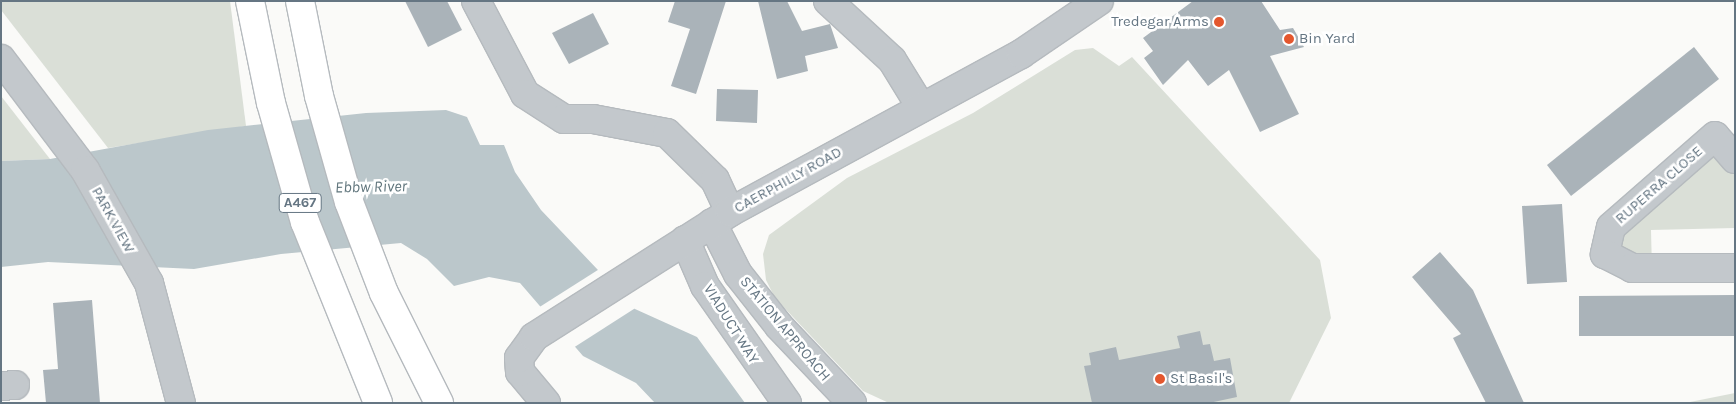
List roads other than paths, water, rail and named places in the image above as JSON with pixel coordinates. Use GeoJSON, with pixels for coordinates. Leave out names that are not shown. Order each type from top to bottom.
{"type":"FeatureCollection","features":[{"type":"Feature","properties":{"kind":"main road","name":"A467"},"geometry":{"type":"LineString","coordinates":[[250,1],[271,104],[305,222],[378,403]]}},
{"type":"Feature","properties":{"kind":"main road","name":"A467"},"geometry":{"type":"LineString","coordinates":[[300,1],[319,96],[348,202],[384,294],[439,403]]}},
{"type":"Feature","properties":{"kind":"street","name":"STATION APPROACH"},"geometry":{"type":"LineString","coordinates":[[476,1],[525,94],[564,119],[593,119],[667,134],[715,180],[721,217],[738,274],[779,326],[852,403]]}},
{"type":"Feature","properties":{"kind":"street"},"geometry":{"type":"LineString","coordinates":[[828,1],[892,60],[921,107]]}},
{"type":"Feature","properties":{"kind":"street"},"geometry":{"type":"LineString","coordinates":[[1049,35],[1066,1]]}},
{"type":"Feature","properties":{"kind":"street","name":"CAERPHILLY ROAD"},"geometry":{"type":"LineString","coordinates":[[546,403],[520,372],[519,358],[534,337],[721,217],[1049,35],[1099,1]]}},
{"type":"Feature","properties":{"kind":"street","name":"PARK VIEW"},"geometry":{"type":"LineString","coordinates":[[1,59],[85,170],[149,283],[181,403]]}},
{"type":"Feature","properties":{"kind":"street","name":"RUPERRA CLOSE"},"geometry":{"type":"LineString","coordinates":[[1735,159],[1715,136],[1611,227],[1606,254],[1632,268],[1735,268]]}},
{"type":"Feature","properties":{"kind":"street","name":"VIADUCT WAY"},"geometry":{"type":"LineString","coordinates":[[675,246],[787,403]]}},
{"type":"Feature","properties":{"kind":"water","name":"Ebbw River"},"geometry":{"type":"Polygon","coordinates":[[[446,110],[467,117],[480,145],[504,145],[515,172],[541,210],[635,309],[697,337],[745,403],[655,403],[636,383],[583,356],[520,283],[489,277],[454,286],[427,259],[401,243],[281,254],[194,269],[48,262],[1,267],[1,161],[50,159],[208,130],[366,113],[446,110]]]}},
{"type":"Feature","properties":{"kind":"place","name":"Tredegar Arms"},"geometry":{"type":"Point","coordinates":[1219,22]}},
{"type":"Feature","properties":{"kind":"place","name":"Bin Yard"},"geometry":{"type":"Point","coordinates":[1289,39]}},
{"type":"Feature","properties":{"kind":"place","name":"St Basil's"},"geometry":{"type":"Point","coordinates":[1160,379]}}]}
